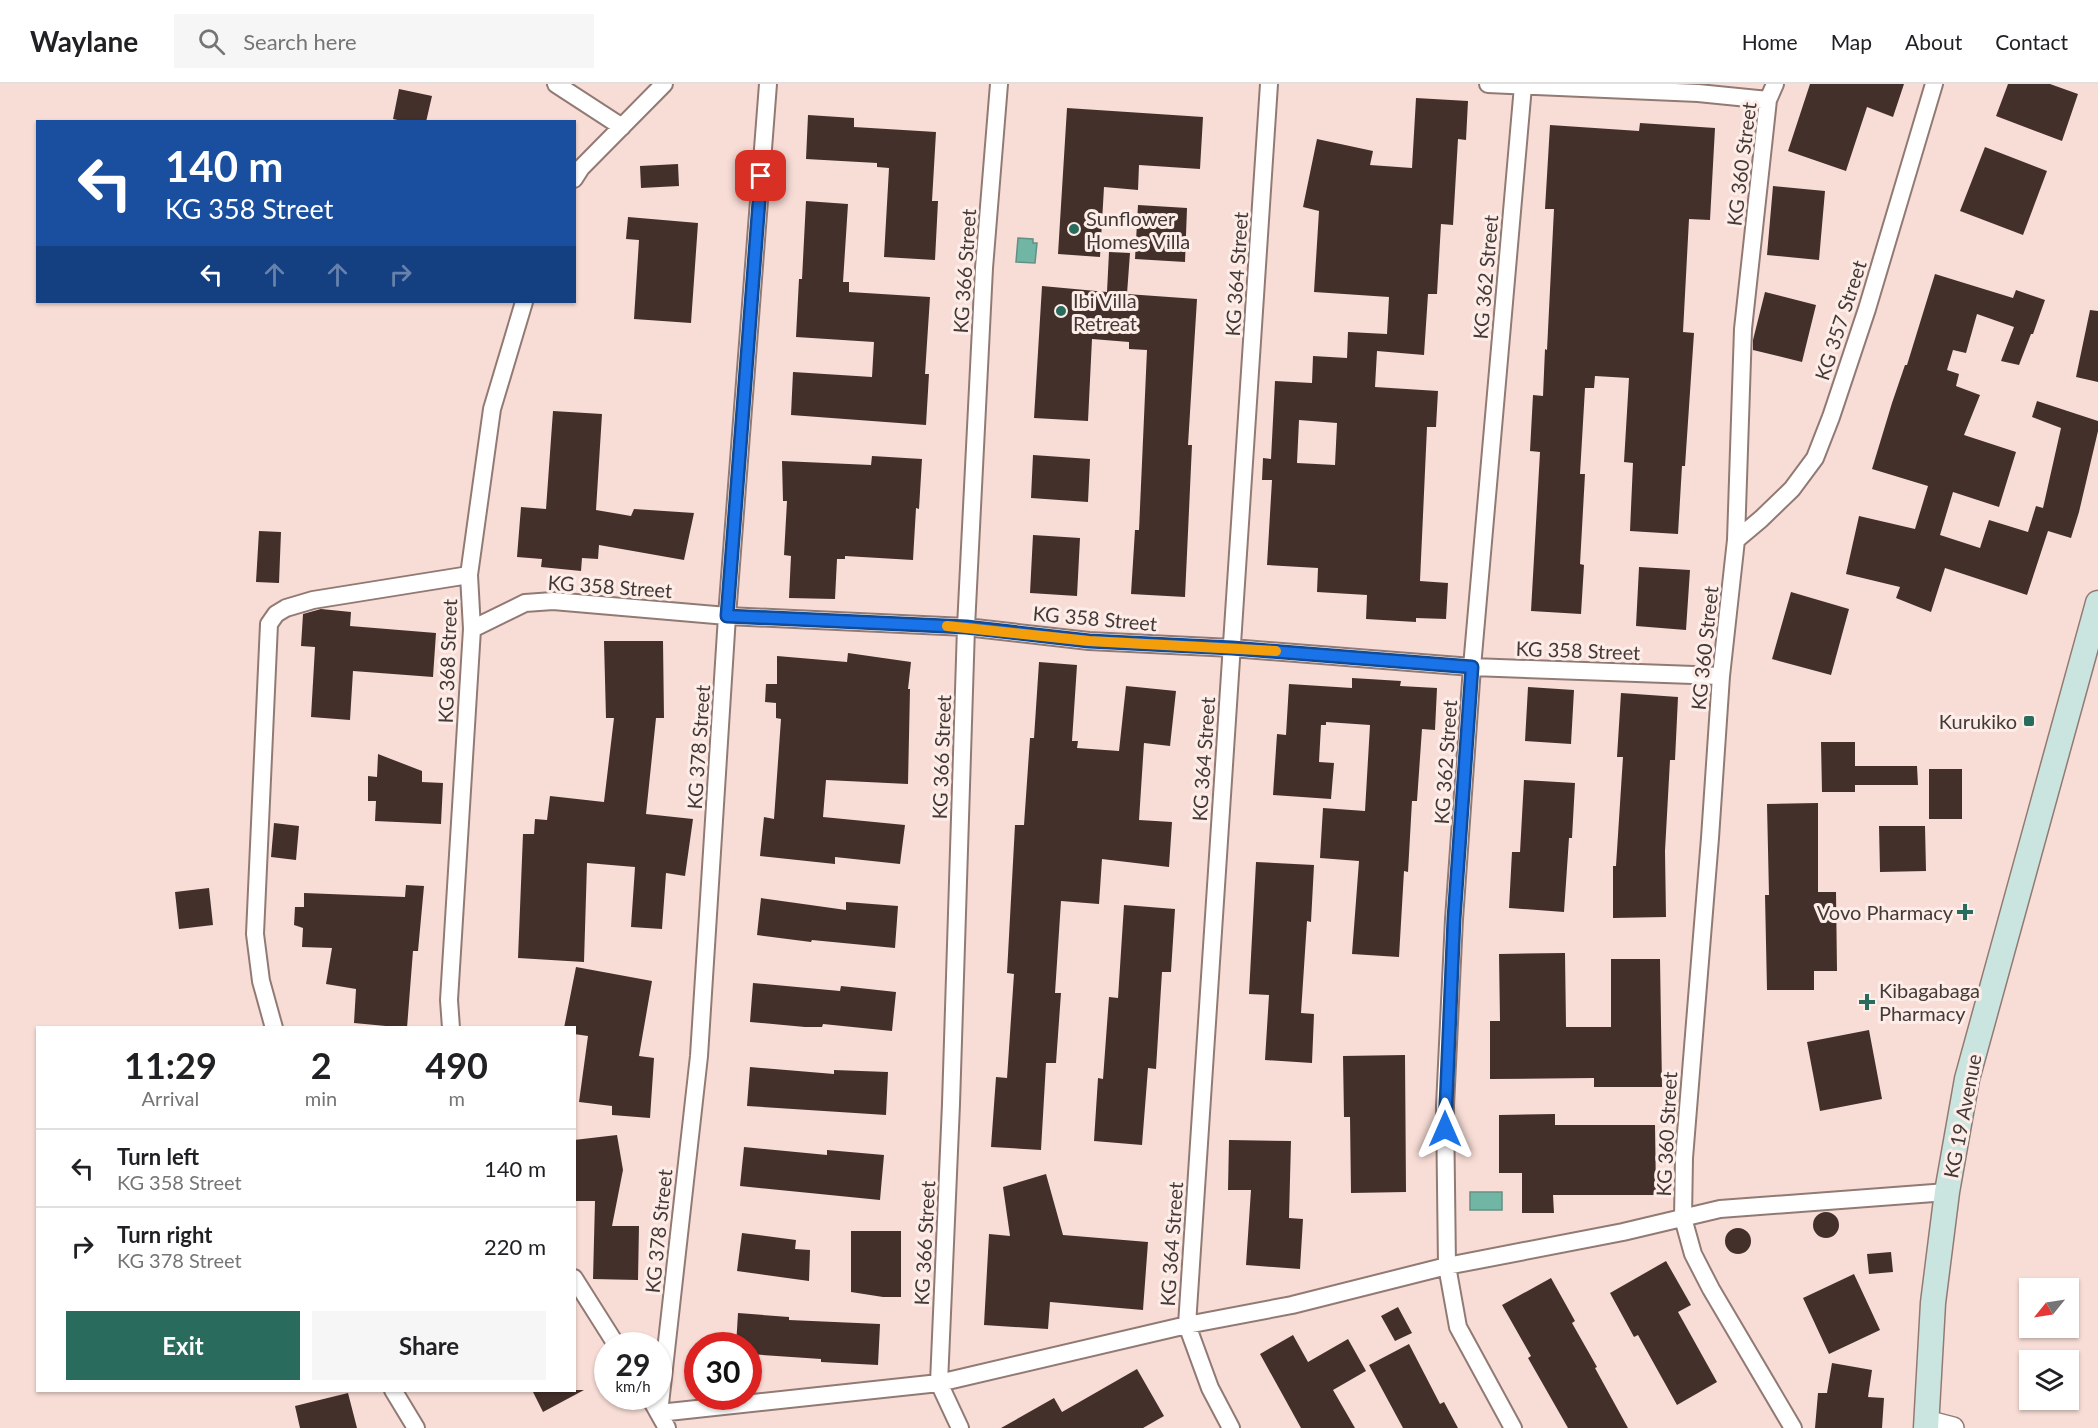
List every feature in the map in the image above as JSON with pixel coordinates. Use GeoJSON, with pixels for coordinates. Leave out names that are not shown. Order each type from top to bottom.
{"type":"FeatureCollection","features":[{"type":"Feature","properties":{"kind":"main road","name":"KG 19 Avenue"},"geometry":{"type":"LineString","coordinates":[[1926,1425],[1933,1303],[1947,1192],[1967,1079],[2098,603]]}},
{"type":"Feature","properties":{"kind":"street"},"geometry":{"type":"LineString","coordinates":[[556,84],[622,127]]}},
{"type":"Feature","properties":{"kind":"street"},"geometry":{"type":"LineString","coordinates":[[576,176],[581,168],[664,84]]}},
{"type":"Feature","properties":{"kind":"street","name":"KG 378 Street"},"geometry":{"type":"LineString","coordinates":[[659,1413],[699,1056],[727,616],[768,84]]}},
{"type":"Feature","properties":{"kind":"street","name":"KG 366 Street"},"geometry":{"type":"LineString","coordinates":[[960,1428],[939,1383],[966,627],[984,268],[999,84]]}},
{"type":"Feature","properties":{"kind":"street","name":"KG 364 Street"},"geometry":{"type":"LineString","coordinates":[[1230,1428],[1210,1388],[1187,1325],[1269,84]]}},
{"type":"Feature","properties":{"kind":"street"},"geometry":{"type":"LineString","coordinates":[[1488,84],[1698,93],[1768,100]]}},
{"type":"Feature","properties":{"kind":"street","name":"KG 360 Street"},"geometry":{"type":"LineString","coordinates":[[1775,84],[1768,100],[1743,329],[1736,540],[1720,676],[1710,838],[1684,1158],[1683,1218],[1693,1254],[1711,1289],[1792,1428]]}},
{"type":"Feature","properties":{"kind":"street","name":"KG 357 Street"},"geometry":{"type":"LineString","coordinates":[[1736,540],[1792,489],[1815,458],[1867,309],[1934,84]]}},
{"type":"Feature","properties":{"kind":"street","name":"KG 362 Street"},"geometry":{"type":"LineString","coordinates":[[1513,1428],[1458,1327],[1447,1266],[1444,1106],[1454,919],[1472,667],[1523,86]]}},
{"type":"Feature","properties":{"kind":"street","name":"KG 368 Street"},"geometry":{"type":"LineString","coordinates":[[451,1026],[449,1000],[472,629],[469,575],[492,409],[524,303]]}},
{"type":"Feature","properties":{"kind":"street"},"geometry":{"type":"LineString","coordinates":[[273,1026],[261,981],[255,934],[269,624],[276,614],[286,608],[313,600],[469,575]]}},
{"type":"Feature","properties":{"kind":"street","name":"KG 358 Street"},"geometry":{"type":"LineString","coordinates":[[472,629],[525,603],[553,601],[727,616],[966,627],[1089,641],[1232,648],[1472,667],[1720,676]]}},
{"type":"Feature","properties":{"kind":"street","name":"KG 360 Street"},"geometry":{"type":"LineString","coordinates":[[1683,1218],[1720,1209],[1947,1192]]}},
{"type":"Feature","properties":{"kind":"street"},"geometry":{"type":"LineString","coordinates":[[659,1413],[939,1383],[1187,1325],[1292,1305],[1447,1266],[1683,1218]]}},
{"type":"Feature","properties":{"kind":"street"},"geometry":{"type":"LineString","coordinates":[[576,1281],[608,1332]]}},
{"type":"Feature","properties":{"kind":"street"},"geometry":{"type":"LineString","coordinates":[[394,1392],[416,1428]]}},
{"type":"Feature","properties":{"kind":"street"},"geometry":{"type":"LineString","coordinates":[[657,1410],[667,1428]]}},
{"type":"Feature","properties":{"kind":"street"},"geometry":{"type":"LineString","coordinates":[[1926,1425],[1953,1428]]}},
{"type":"Feature","properties":{"kind":"water"},"geometry":{"type":"Polygon","coordinates":[[[1018,238],[1033,239],[1033,243],[1037,243],[1035,263],[1016,262],[1018,238]]]}},
{"type":"Feature","properties":{"kind":"water"},"geometry":{"type":"Polygon","coordinates":[[[1470,1192],[1502,1192],[1502,1210],[1470,1210],[1470,1192]]]}},
{"type":"Feature","properties":{"kind":"building"},"geometry":{"type":"Polygon","coordinates":[[[1810,84],[1904,84],[1893,117],[1867,107],[1846,171],[1788,151],[1810,84]]]}},
{"type":"Feature","properties":{"kind":"building"},"geometry":{"type":"Polygon","coordinates":[[[2008,84],[2050,84],[2078,94],[2062,141],[1996,116],[2008,84]]]}},
{"type":"Feature","properties":{"kind":"building"},"geometry":{"type":"Polygon","coordinates":[[[399,89],[432,96],[426,120],[393,119],[399,89]]]}},
{"type":"Feature","properties":{"kind":"building"},"geometry":{"type":"Polygon","coordinates":[[[1416,98],[1468,101],[1466,140],[1458,139],[1453,225],[1441,224],[1437,294],[1428,294],[1424,355],[1377,351],[1375,387],[1438,391],[1436,427],[1427,427],[1420,581],[1448,583],[1446,619],[1416,618],[1416,622],[1366,619],[1367,595],[1317,592],[1318,568],[1267,565],[1272,480],[1262,480],[1263,458],[1271,459],[1275,381],[1312,383],[1313,356],[1347,358],[1348,332],[1387,334],[1389,297],[1314,292],[1319,211],[1303,207],[1317,139],[1373,151],[1370,165],[1412,168],[1416,98]],[[1299,420],[1297,463],[1335,465],[1337,423],[1299,420]]]}},
{"type":"Feature","properties":{"kind":"building"},"geometry":{"type":"Polygon","coordinates":[[[1067,108],[1203,117],[1200,169],[1139,165],[1138,190],[1104,187],[1100,257],[1058,254],[1067,108]]]}},
{"type":"Feature","properties":{"kind":"building"},"geometry":{"type":"Polygon","coordinates":[[[808,115],[854,118],[854,127],[936,132],[932,201],[938,201],[935,260],[884,257],[889,168],[877,167],[877,163],[806,159],[808,115]]]}},
{"type":"Feature","properties":{"kind":"building"},"geometry":{"type":"Polygon","coordinates":[[[1640,123],[1715,128],[1710,220],[1689,219],[1683,332],[1694,333],[1678,534],[1630,531],[1633,463],[1624,462],[1629,378],[1595,376],[1594,388],[1585,388],[1580,474],[1585,474],[1580,564],[1584,565],[1581,614],[1531,611],[1540,452],[1530,451],[1533,395],[1543,396],[1554,209],[1545,209],[1550,125],[1639,131],[1640,123]]]}},
{"type":"Feature","properties":{"kind":"building"},"geometry":{"type":"Polygon","coordinates":[[[1985,147],[2047,171],[2023,235],[1960,211],[1985,147]]]}},
{"type":"Feature","properties":{"kind":"building"},"geometry":{"type":"Polygon","coordinates":[[[678,164],[679,186],[641,188],[640,166],[678,164]]]}},
{"type":"Feature","properties":{"kind":"building"},"geometry":{"type":"Polygon","coordinates":[[[1773,186],[1825,191],[1819,260],[1767,255],[1773,186]]]}},
{"type":"Feature","properties":{"kind":"building"},"geometry":{"type":"Polygon","coordinates":[[[806,201],[848,204],[843,282],[849,282],[849,292],[930,297],[925,374],[929,374],[926,425],[791,415],[793,372],[872,377],[874,342],[796,337],[806,201]]]}},
{"type":"Feature","properties":{"kind":"building"},"geometry":{"type":"Polygon","coordinates":[[[1138,205],[1187,208],[1185,262],[1135,259],[1138,205]]]}},
{"type":"Feature","properties":{"kind":"building"},"geometry":{"type":"Polygon","coordinates":[[[628,217],[698,223],[691,323],[634,319],[639,240],[626,239],[628,217]]]}},
{"type":"Feature","properties":{"kind":"building"},"geometry":{"type":"Polygon","coordinates":[[[1109,252],[1130,253],[1127,294],[1197,299],[1188,445],[1192,445],[1185,597],[1131,594],[1135,530],[1139,530],[1147,350],[1129,349],[1129,342],[1092,339],[1088,421],[1034,418],[1042,286],[1107,292],[1109,252]]]}},
{"type":"Feature","properties":{"kind":"building"},"geometry":{"type":"Polygon","coordinates":[[[1935,274],[2013,298],[2016,290],[2045,300],[2019,365],[2001,361],[2014,327],[1977,314],[1966,353],[1953,350],[1947,370],[1959,374],[1956,386],[1980,395],[1964,435],[2016,452],[1999,507],[1953,492],[1940,535],[1980,548],[1989,520],[2028,532],[2036,506],[2043,508],[2061,428],[2032,417],[2037,401],[2098,421],[2098,431],[2071,538],[2048,531],[2027,595],[1945,568],[1931,612],[1896,598],[1900,587],[1846,574],[1859,516],[1915,529],[1928,486],[1872,469],[1935,274]]]}},
{"type":"Feature","properties":{"kind":"building"},"geometry":{"type":"Polygon","coordinates":[[[1765,292],[1816,305],[1802,362],[1753,350],[1753,340],[1765,292]]]}},
{"type":"Feature","properties":{"kind":"building"},"geometry":{"type":"Polygon","coordinates":[[[2090,310],[2098,311],[2098,382],[2076,377],[2090,310]]]}},
{"type":"Feature","properties":{"kind":"building"},"geometry":{"type":"Polygon","coordinates":[[[553,411],[602,414],[596,510],[631,516],[634,509],[694,513],[684,560],[599,545],[598,559],[582,558],[581,571],[541,567],[542,559],[517,557],[521,507],[546,509],[553,411]]]}},
{"type":"Feature","properties":{"kind":"building"},"geometry":{"type":"Polygon","coordinates":[[[1033,455],[1090,459],[1088,502],[1031,498],[1033,455]]]}},
{"type":"Feature","properties":{"kind":"building"},"geometry":{"type":"Polygon","coordinates":[[[872,456],[922,459],[913,560],[845,556],[845,559],[837,559],[835,599],[789,598],[791,556],[784,555],[787,501],[783,501],[782,461],[871,465],[872,456]]]}},
{"type":"Feature","properties":{"kind":"building"},"geometry":{"type":"Polygon","coordinates":[[[259,531],[281,532],[279,583],[256,582],[259,531]]]}},
{"type":"Feature","properties":{"kind":"building"},"geometry":{"type":"Polygon","coordinates":[[[1033,535],[1080,538],[1077,596],[1030,593],[1033,535]]]}},
{"type":"Feature","properties":{"kind":"building"},"geometry":{"type":"Polygon","coordinates":[[[1639,567],[1690,570],[1686,630],[1636,626],[1639,567]]]}},
{"type":"Feature","properties":{"kind":"building"},"geometry":{"type":"Polygon","coordinates":[[[1791,592],[1849,609],[1831,675],[1772,659],[1791,592]]]}},
{"type":"Feature","properties":{"kind":"building"},"geometry":{"type":"Polygon","coordinates":[[[321,609],[351,612],[350,626],[436,633],[433,677],[353,671],[350,720],[311,717],[315,647],[301,646],[303,614],[321,609]]]}},
{"type":"Feature","properties":{"kind":"building"},"geometry":{"type":"Polygon","coordinates":[[[604,641],[663,641],[664,718],[656,718],[646,814],[693,819],[685,876],[666,873],[662,929],[631,927],[635,867],[587,863],[584,962],[518,958],[523,834],[534,834],[535,819],[547,820],[550,796],[604,802],[614,718],[606,718],[604,641]]]}},
{"type":"Feature","properties":{"kind":"building"},"geometry":{"type":"Polygon","coordinates":[[[848,653],[911,662],[908,689],[910,689],[908,784],[826,780],[823,817],[905,825],[900,864],[835,857],[835,864],[760,856],[764,817],[774,819],[781,719],[776,718],[776,703],[765,702],[766,684],[777,684],[777,656],[847,662],[848,653]]]}},
{"type":"Feature","properties":{"kind":"building"},"geometry":{"type":"Polygon","coordinates":[[[1039,662],[1077,665],[1072,741],[1078,741],[1077,748],[1119,751],[1126,686],[1176,691],[1170,746],[1144,743],[1139,820],[1172,822],[1169,867],[1102,859],[1099,904],[1061,901],[1055,993],[1061,993],[1056,1063],[1046,1063],[1041,1150],[991,1147],[996,1077],[1007,1078],[1014,974],[1007,973],[1015,825],[1024,825],[1030,738],[1034,738],[1039,662]]]}},
{"type":"Feature","properties":{"kind":"building"},"geometry":{"type":"Polygon","coordinates":[[[1352,678],[1401,681],[1400,686],[1437,688],[1435,730],[1422,729],[1417,801],[1412,801],[1408,872],[1404,871],[1399,957],[1352,954],[1359,861],[1320,858],[1323,808],[1365,811],[1370,725],[1326,722],[1326,725],[1321,725],[1319,762],[1334,763],[1331,799],[1273,795],[1277,734],[1286,735],[1289,684],[1352,688],[1352,678]]]}},
{"type":"Feature","properties":{"kind":"building"},"geometry":{"type":"Polygon","coordinates":[[[1528,687],[1574,690],[1571,744],[1525,741],[1528,687]]]}},
{"type":"Feature","properties":{"kind":"building"},"geometry":{"type":"Polygon","coordinates":[[[1621,693],[1678,697],[1675,760],[1670,760],[1665,851],[1666,917],[1613,918],[1613,866],[1616,866],[1623,757],[1617,757],[1621,693]]]}},
{"type":"Feature","properties":{"kind":"building"},"geometry":{"type":"Polygon","coordinates":[[[1821,742],[1855,742],[1855,766],[1917,766],[1918,785],[1855,785],[1855,792],[1822,792],[1821,742]]]}},
{"type":"Feature","properties":{"kind":"building"},"geometry":{"type":"Polygon","coordinates":[[[378,754],[422,771],[422,782],[443,783],[441,824],[375,821],[376,801],[368,801],[368,776],[377,777],[378,754]]]}},
{"type":"Feature","properties":{"kind":"building"},"geometry":{"type":"Polygon","coordinates":[[[1929,769],[1962,769],[1962,819],[1929,819],[1929,769]]]}},
{"type":"Feature","properties":{"kind":"building"},"geometry":{"type":"Polygon","coordinates":[[[1524,780],[1575,783],[1564,912],[1509,908],[1512,852],[1520,852],[1524,780]]]}},
{"type":"Feature","properties":{"kind":"building"},"geometry":{"type":"Polygon","coordinates":[[[1818,803],[1818,892],[1836,892],[1837,971],[1814,971],[1814,990],[1767,990],[1765,895],[1769,895],[1767,804],[1818,803]]]}},
{"type":"Feature","properties":{"kind":"building"},"geometry":{"type":"Polygon","coordinates":[[[274,823],[299,826],[296,860],[271,857],[274,823]]]}},
{"type":"Feature","properties":{"kind":"building"},"geometry":{"type":"Polygon","coordinates":[[[1879,826],[1925,826],[1926,871],[1880,872],[1879,826]]]}},
{"type":"Feature","properties":{"kind":"building"},"geometry":{"type":"Polygon","coordinates":[[[1256,862],[1314,865],[1311,922],[1307,921],[1301,1013],[1314,1014],[1312,1063],[1265,1060],[1269,995],[1249,994],[1256,862]]]}},
{"type":"Feature","properties":{"kind":"building"},"geometry":{"type":"Polygon","coordinates":[[[406,885],[424,886],[418,951],[413,951],[407,1026],[354,1023],[356,989],[326,984],[332,948],[302,947],[303,928],[294,925],[295,907],[304,907],[304,893],[405,897],[406,885]]]}},
{"type":"Feature","properties":{"kind":"building"},"geometry":{"type":"Polygon","coordinates":[[[209,888],[213,925],[179,929],[175,892],[209,888]]]}},
{"type":"Feature","properties":{"kind":"building"},"geometry":{"type":"Polygon","coordinates":[[[761,898],[846,910],[846,902],[898,906],[895,948],[812,940],[811,942],[757,935],[761,898]]]}},
{"type":"Feature","properties":{"kind":"building"},"geometry":{"type":"Polygon","coordinates":[[[1124,905],[1175,909],[1171,972],[1162,972],[1156,1069],[1148,1068],[1142,1145],[1094,1141],[1098,1078],[1103,1079],[1109,997],[1118,998],[1124,905]]]}},
{"type":"Feature","properties":{"kind":"building"},"geometry":{"type":"Polygon","coordinates":[[[1565,953],[1566,1027],[1611,1027],[1611,959],[1660,959],[1662,1087],[1594,1087],[1594,1078],[1490,1079],[1490,1021],[1500,1021],[1499,954],[1565,953]]]}},
{"type":"Feature","properties":{"kind":"building"},"geometry":{"type":"Polygon","coordinates":[[[576,967],[652,981],[639,1056],[654,1058],[650,1118],[612,1115],[612,1106],[579,1102],[588,1036],[576,1034],[576,1026],[564,1026],[576,967]]]}},
{"type":"Feature","properties":{"kind":"building"},"geometry":{"type":"Polygon","coordinates":[[[753,983],[840,991],[841,986],[896,992],[892,1031],[823,1024],[822,1027],[805,1027],[750,1022],[753,983]]]}},
{"type":"Feature","properties":{"kind":"building"},"geometry":{"type":"Polygon","coordinates":[[[1869,1030],[1882,1099],[1820,1111],[1807,1042],[1869,1030]]]}},
{"type":"Feature","properties":{"kind":"building"},"geometry":{"type":"Polygon","coordinates":[[[1405,1055],[1406,1192],[1351,1193],[1350,1117],[1344,1117],[1343,1056],[1405,1055]]]}},
{"type":"Feature","properties":{"kind":"building"},"geometry":{"type":"Polygon","coordinates":[[[750,1067],[834,1074],[834,1070],[888,1072],[886,1115],[747,1106],[750,1067]]]}},
{"type":"Feature","properties":{"kind":"building"},"geometry":{"type":"Polygon","coordinates":[[[1555,1114],[1555,1125],[1655,1125],[1656,1195],[1553,1195],[1554,1213],[1522,1213],[1522,1173],[1499,1173],[1499,1115],[1555,1114]]]}},
{"type":"Feature","properties":{"kind":"building"},"geometry":{"type":"Polygon","coordinates":[[[617,1135],[623,1170],[612,1226],[639,1226],[638,1280],[593,1279],[595,1201],[576,1201],[576,1140],[617,1135]]]}},
{"type":"Feature","properties":{"kind":"building"},"geometry":{"type":"Polygon","coordinates":[[[1229,1140],[1291,1141],[1289,1218],[1303,1219],[1300,1269],[1246,1265],[1251,1190],[1228,1190],[1229,1140]]]}},
{"type":"Feature","properties":{"kind":"building"},"geometry":{"type":"Polygon","coordinates":[[[744,1147],[827,1155],[827,1150],[884,1155],[880,1200],[740,1186],[744,1147]]]}},
{"type":"Feature","properties":{"kind":"building"},"geometry":{"type":"Polygon","coordinates":[[[1046,1174],[1063,1235],[1148,1242],[1143,1310],[1050,1302],[1048,1329],[984,1325],[989,1234],[1010,1236],[1003,1187],[1046,1174]]]}},
{"type":"Feature","properties":{"kind":"building"},"geometry":{"type":"Polygon","coordinates":[[[1826,1212],[1835,1216],[1839,1225],[1835,1234],[1826,1238],[1817,1234],[1813,1225],[1817,1216],[1826,1212]]]}},
{"type":"Feature","properties":{"kind":"building"},"geometry":{"type":"Polygon","coordinates":[[[1738,1228],[1747,1232],[1751,1241],[1747,1250],[1738,1254],[1729,1250],[1725,1241],[1729,1232],[1738,1228]]]}},
{"type":"Feature","properties":{"kind":"building"},"geometry":{"type":"Polygon","coordinates":[[[851,1231],[901,1231],[901,1297],[851,1292],[851,1231]]]}},
{"type":"Feature","properties":{"kind":"building"},"geometry":{"type":"Polygon","coordinates":[[[742,1233],[796,1240],[795,1249],[810,1250],[809,1281],[737,1271],[742,1233]]]}},
{"type":"Feature","properties":{"kind":"building"},"geometry":{"type":"Polygon","coordinates":[[[1891,1252],[1893,1272],[1869,1274],[1867,1254],[1891,1252]]]}},
{"type":"Feature","properties":{"kind":"building"},"geometry":{"type":"Polygon","coordinates":[[[1666,1261],[1691,1305],[1678,1312],[1717,1382],[1677,1405],[1638,1335],[1634,1337],[1610,1293],[1666,1261]]]}},
{"type":"Feature","properties":{"kind":"building"},"geometry":{"type":"Polygon","coordinates":[[[1854,1274],[1880,1330],[1829,1354],[1803,1298],[1854,1274]]]}},
{"type":"Feature","properties":{"kind":"building"},"geometry":{"type":"Polygon","coordinates":[[[1551,1278],[1575,1321],[1572,1323],[1597,1367],[1595,1368],[1628,1428],[1568,1428],[1528,1358],[1531,1356],[1502,1305],[1551,1278]]]}},
{"type":"Feature","properties":{"kind":"building"},"geometry":{"type":"Polygon","coordinates":[[[1398,1307],[1412,1333],[1395,1341],[1381,1316],[1398,1307]]]}},
{"type":"Feature","properties":{"kind":"building"},"geometry":{"type":"Polygon","coordinates":[[[738,1313],[789,1317],[789,1320],[880,1324],[878,1365],[821,1362],[821,1359],[762,1355],[762,1332],[737,1332],[738,1313]]]}},
{"type":"Feature","properties":{"kind":"building"},"geometry":{"type":"Polygon","coordinates":[[[1293,1335],[1308,1362],[1348,1339],[1366,1371],[1333,1390],[1355,1428],[1301,1428],[1260,1354],[1293,1335]]]}},
{"type":"Feature","properties":{"kind":"building"},"geometry":{"type":"Polygon","coordinates":[[[1409,1344],[1440,1404],[1444,1402],[1458,1428],[1403,1428],[1369,1365],[1409,1344]]]}},
{"type":"Feature","properties":{"kind":"building"},"geometry":{"type":"Polygon","coordinates":[[[1832,1363],[1872,1370],[1868,1397],[1884,1398],[1882,1428],[1815,1428],[1818,1393],[1827,1393],[1832,1363]]]}},
{"type":"Feature","properties":{"kind":"building"},"geometry":{"type":"Polygon","coordinates":[[[1137,1369],[1164,1416],[1143,1428],[1001,1428],[1054,1398],[1062,1412],[1137,1369]]]}},
{"type":"Feature","properties":{"kind":"building"},"geometry":{"type":"Polygon","coordinates":[[[584,1390],[543,1412],[533,1392],[584,1390]]]}},
{"type":"Feature","properties":{"kind":"building"},"geometry":{"type":"Polygon","coordinates":[[[348,1393],[357,1428],[300,1428],[295,1406],[348,1393]]]}},
{"type":"Feature","properties":{"kind":"slow traffic"},"geometry":{"type":"LineString","coordinates":[[947,626],[1089,641],[1276,651]]}},
{"type":"Feature","properties":{"kind":"place","name":"Sunflower Homes Villa"},"geometry":{"type":"Point","coordinates":[1074,229]}},
{"type":"Feature","properties":{"kind":"place","name":"Ibi Villa Retreat"},"geometry":{"type":"Point","coordinates":[1061,311]}},
{"type":"Feature","properties":{"kind":"place","name":"Kurukiko"},"geometry":{"type":"Point","coordinates":[2029,721]}},
{"type":"Feature","properties":{"kind":"place","name":"Vovo Pharmacy"},"geometry":{"type":"Point","coordinates":[1965,912]}},
{"type":"Feature","properties":{"kind":"place","name":"Kibagabaga Pharmacy"},"geometry":{"type":"Point","coordinates":[1867,1002]}},
{"type":"Feature","properties":{"kind":"route"},"geometry":{"type":"LineString","coordinates":[[761,176],[727,616],[966,627],[1089,641],[1232,648],[1472,667],[1454,919],[1444,1106],[1445,1129]]}}]}
